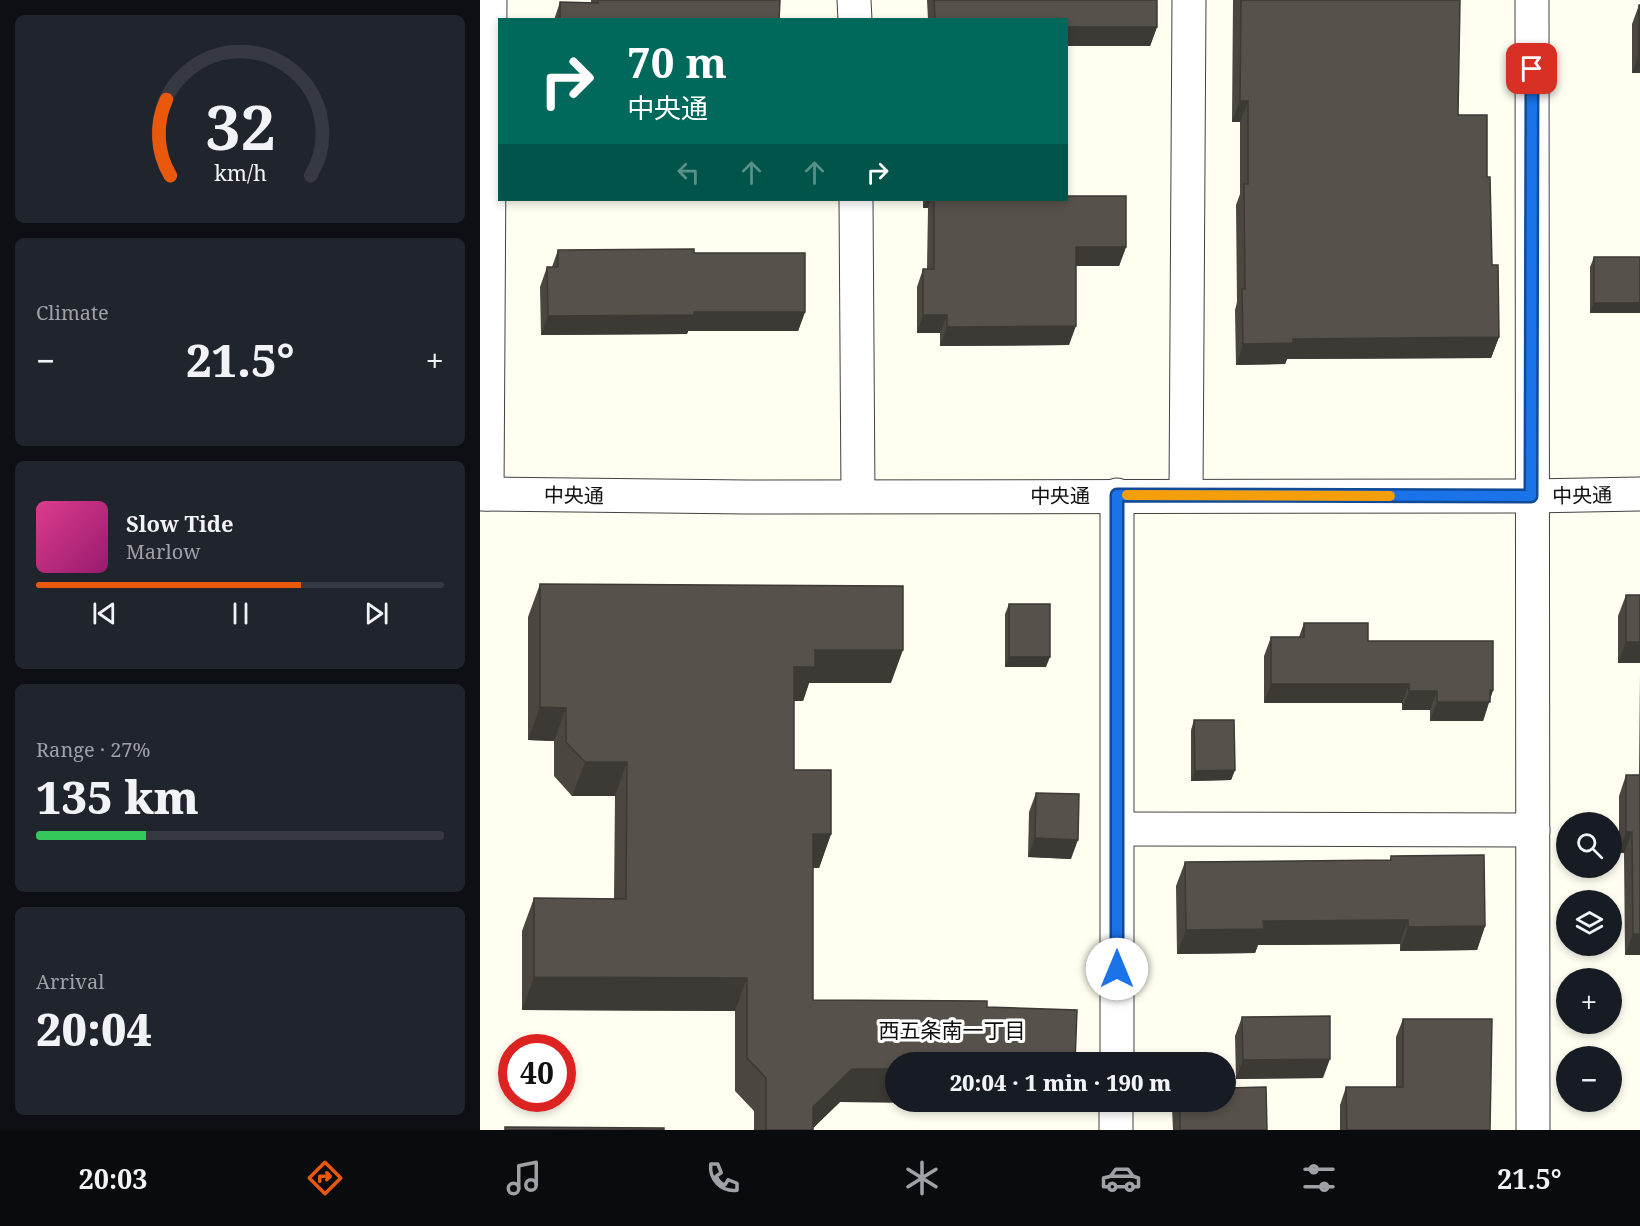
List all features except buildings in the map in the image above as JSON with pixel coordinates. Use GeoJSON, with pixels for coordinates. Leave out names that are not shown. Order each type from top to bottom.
{"type":"FeatureCollection","features":[{"type":"Feature","properties":{"kind":"street"},"geometry":{"type":"LineString","coordinates":[[484,494],[490,0]]}},
{"type":"Feature","properties":{"kind":"street"},"geometry":{"type":"LineString","coordinates":[[855,0],[855,18]]}},
{"type":"Feature","properties":{"kind":"street"},"geometry":{"type":"LineString","coordinates":[[1186,495],[1189,0]]}},
{"type":"Feature","properties":{"kind":"street"},"geometry":{"type":"LineString","coordinates":[[1532,0],[1533,1130]]}},
{"type":"Feature","properties":{"kind":"street"},"geometry":{"type":"LineString","coordinates":[[856,201],[858,495]]}},
{"type":"Feature","properties":{"kind":"street","name":"中央通"},"geometry":{"type":"LineString","coordinates":[[484,494],[747,497],[1640,494]]}},
{"type":"Feature","properties":{"kind":"street"},"geometry":{"type":"LineString","coordinates":[[1117,495],[1117,1052]]}},
{"type":"Feature","properties":{"kind":"street"},"geometry":{"type":"LineString","coordinates":[[1118,829],[1533,830]]}},
{"type":"Feature","properties":{"kind":"street"},"geometry":{"type":"LineString","coordinates":[[1116,1112],[1116,1130]]}},
{"type":"Feature","properties":{"kind":"slow traffic"},"geometry":{"type":"LineString","coordinates":[[1127,495],[1390,496]]}},
{"type":"Feature","properties":{"kind":"district","name":"西五条南一丁目"},"geometry":{"type":"Point","coordinates":[952,1030]}},
{"type":"Feature","properties":{"kind":"route"},"geometry":{"type":"LineString","coordinates":[[1117,969],[1117,495],[1531,496],[1532,69]]}}]}
